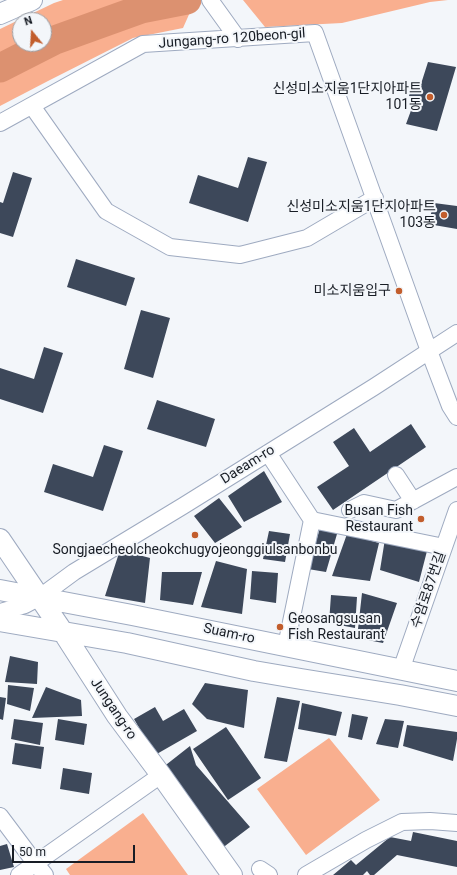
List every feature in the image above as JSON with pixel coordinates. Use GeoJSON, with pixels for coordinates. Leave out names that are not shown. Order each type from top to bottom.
{"type":"FeatureCollection","features":[{"type":"Feature","properties":{"kind":"main road"},"geometry":{"type":"LineString","coordinates":[[0,14],[32,0]]}},
{"type":"Feature","properties":{"kind":"main road","name":"Jungang-ro"},"geometry":{"type":"LineString","coordinates":[[0,539],[40,597],[117,716],[232,875]]}},
{"type":"Feature","properties":{"kind":"main road","name":"Suam-ro"},"geometry":{"type":"LineString","coordinates":[[0,590],[124,613],[457,681]]}},
{"type":"Feature","properties":{"kind":"main road"},"geometry":{"type":"LineString","coordinates":[[0,620],[127,643],[293,678],[400,695],[457,706]]}},
{"type":"Feature","properties":{"kind":"main road"},"geometry":{"type":"LineString","coordinates":[[210,661],[197,651],[195,644],[198,637],[213,631]]}},
{"type":"Feature","properties":{"kind":"street"},"geometry":{"type":"LineString","coordinates":[[210,0],[238,39]]}},
{"type":"Feature","properties":{"kind":"street","name":"Jungang-ro 120beon-gil"},"geometry":{"type":"LineString","coordinates":[[0,123],[143,44],[315,33],[429,351],[450,406],[457,417]]}},
{"type":"Feature","properties":{"kind":"street"},"geometry":{"type":"LineString","coordinates":[[32,106],[106,211],[170,247],[240,255],[307,238],[374,198]]}},
{"type":"Feature","properties":{"kind":"street","name":"Daeam-ro"},"geometry":{"type":"LineString","coordinates":[[0,612],[25,605],[40,597],[74,572],[374,387],[457,333]]}},
{"type":"Feature","properties":{"kind":"street"},"geometry":{"type":"LineString","coordinates":[[268,453],[312,520],[286,646]]}},
{"type":"Feature","properties":{"kind":"street"},"geometry":{"type":"LineString","coordinates":[[396,475],[413,501]]}},
{"type":"Feature","properties":{"kind":"street"},"geometry":{"type":"LineString","coordinates":[[350,510],[364,503],[396,510],[457,477]]}},
{"type":"Feature","properties":{"kind":"street","name":"수암로87번길"},"geometry":{"type":"LineString","coordinates":[[401,670],[457,510]]}},
{"type":"Feature","properties":{"kind":"street"},"geometry":{"type":"LineString","coordinates":[[312,520],[444,547]]}},
{"type":"Feature","properties":{"kind":"street"},"geometry":{"type":"LineString","coordinates":[[19,875],[40,869],[160,775]]}},
{"type":"Feature","properties":{"kind":"street"},"geometry":{"type":"LineString","coordinates":[[0,816],[40,869]]}},
{"type":"Feature","properties":{"kind":"street"},"geometry":{"type":"LineString","coordinates":[[306,875],[366,840],[402,822],[430,821],[457,823]]}},
{"type":"Feature","properties":{"kind":"shaded area"},"geometry":{"type":"Polygon","coordinates":[[[63,0],[184,0],[191,10],[183,28],[133,38],[0,106],[0,29],[12,23],[12,52],[52,52],[52,12],[35,12],[63,0]]]}},
{"type":"Feature","properties":{"kind":"shaded area"},"geometry":{"type":"Polygon","coordinates":[[[243,0],[448,0],[430,2],[342,23],[265,27],[243,0]]]}},
{"type":"Feature","properties":{"kind":"shaded area"},"geometry":{"type":"Polygon","coordinates":[[[329,738],[380,800],[306,855],[257,789],[329,738]]]}},
{"type":"Feature","properties":{"kind":"shaded area"},"geometry":{"type":"Polygon","coordinates":[[[143,813],[188,875],[70,875],[66,869],[143,813]]]}},
{"type":"Feature","properties":{"kind":"building","name":"신성미소지움1단지아파트 101동"},"geometry":{"type":"Polygon","coordinates":[[[428,62],[456,67],[437,131],[406,124],[416,97],[409,96],[413,83],[421,84],[428,62]]]}},
{"type":"Feature","properties":{"kind":"building"},"geometry":{"type":"Polygon","coordinates":[[[248,157],[267,162],[248,222],[189,203],[198,175],[238,188],[248,157]]]}},
{"type":"Feature","properties":{"kind":"building"},"geometry":{"type":"Polygon","coordinates":[[[13,172],[32,178],[13,237],[0,233],[0,202],[3,203],[13,172]]]}},
{"type":"Feature","properties":{"kind":"building","name":"신성미소지움1단지아파트 103동"},"geometry":{"type":"Polygon","coordinates":[[[434,203],[457,206],[457,229],[428,224],[434,203]]]}},
{"type":"Feature","properties":{"kind":"building"},"geometry":{"type":"Polygon","coordinates":[[[76,259],[135,278],[126,306],[67,287],[76,259]]]}},
{"type":"Feature","properties":{"kind":"building"},"geometry":{"type":"Polygon","coordinates":[[[141,310],[170,318],[153,378],[124,369],[141,310]]]}},
{"type":"Feature","properties":{"kind":"building"},"geometry":{"type":"Polygon","coordinates":[[[44,347],[63,353],[43,413],[0,399],[0,368],[34,379],[44,347]]]}},
{"type":"Feature","properties":{"kind":"building"},"geometry":{"type":"Polygon","coordinates":[[[157,400],[215,419],[206,447],[147,429],[157,400]]]}},
{"type":"Feature","properties":{"kind":"building"},"geometry":{"type":"Polygon","coordinates":[[[411,424],[426,447],[333,510],[317,487],[349,466],[333,442],[354,428],[370,452],[411,424]]]}},
{"type":"Feature","properties":{"kind":"building"},"geometry":{"type":"Polygon","coordinates":[[[104,445],[123,451],[103,511],[44,492],[53,464],[93,477],[104,445]]]}},
{"type":"Feature","properties":{"kind":"building"},"geometry":{"type":"Polygon","coordinates":[[[264,471],[282,502],[244,522],[228,496],[264,471]]]}},
{"type":"Feature","properties":{"kind":"building"},"geometry":{"type":"Polygon","coordinates":[[[219,498],[242,527],[215,543],[194,516],[219,498]]]}},
{"type":"Feature","properties":{"kind":"building"},"geometry":{"type":"Polygon","coordinates":[[[320,528],[337,534],[326,572],[308,569],[320,528]]]}},
{"type":"Feature","properties":{"kind":"building"},"geometry":{"type":"Polygon","coordinates":[[[269,531],[290,534],[285,562],[263,559],[269,531]]]}},
{"type":"Feature","properties":{"kind":"building"},"geometry":{"type":"Polygon","coordinates":[[[347,534],[379,543],[370,581],[332,576],[347,534]]]}},
{"type":"Feature","properties":{"kind":"building"},"geometry":{"type":"Polygon","coordinates":[[[385,539],[427,551],[419,582],[380,570],[385,539]]]}},
{"type":"Feature","properties":{"kind":"building"},"geometry":{"type":"Polygon","coordinates":[[[120,550],[150,558],[145,603],[105,596],[120,550]]]}},
{"type":"Feature","properties":{"kind":"building"},"geometry":{"type":"Polygon","coordinates":[[[216,561],[247,569],[242,614],[201,607],[216,561]]]}},
{"type":"Feature","properties":{"kind":"building"},"geometry":{"type":"Polygon","coordinates":[[[252,571],[278,573],[276,603],[250,599],[252,571]]]}},
{"type":"Feature","properties":{"kind":"building"},"geometry":{"type":"Polygon","coordinates":[[[162,572],[202,572],[193,605],[160,600],[162,572]]]}},
{"type":"Feature","properties":{"kind":"building"},"geometry":{"type":"Polygon","coordinates":[[[362,593],[397,603],[383,643],[357,638],[362,593]]]}},
{"type":"Feature","properties":{"kind":"building"},"geometry":{"type":"Polygon","coordinates":[[[331,595],[357,597],[355,628],[329,623],[331,595]]]}},
{"type":"Feature","properties":{"kind":"building"},"geometry":{"type":"Polygon","coordinates":[[[10,656],[38,662],[37,684],[5,682],[10,656]]]}},
{"type":"Feature","properties":{"kind":"building"},"geometry":{"type":"Polygon","coordinates":[[[205,683],[248,690],[244,728],[207,719],[192,704],[205,683]]]}},
{"type":"Feature","properties":{"kind":"building"},"geometry":{"type":"Polygon","coordinates":[[[8,685],[34,688],[30,711],[7,704],[8,685]]]}},
{"type":"Feature","properties":{"kind":"building"},"geometry":{"type":"Polygon","coordinates":[[[46,687],[81,700],[82,716],[32,718],[46,687]]]}},
{"type":"Feature","properties":{"kind":"building"},"geometry":{"type":"Polygon","coordinates":[[[0,697],[6,698],[3,720],[0,719],[0,697]]]}},
{"type":"Feature","properties":{"kind":"building"},"geometry":{"type":"Polygon","coordinates":[[[277,697],[300,701],[287,762],[264,758],[277,697]]]}},
{"type":"Feature","properties":{"kind":"building"},"geometry":{"type":"Polygon","coordinates":[[[302,703],[342,712],[336,736],[298,729],[302,703]]]}},
{"type":"Feature","properties":{"kind":"building"},"geometry":{"type":"Polygon","coordinates":[[[155,707],[163,721],[184,709],[197,731],[155,755],[134,719],[155,707]]]}},
{"type":"Feature","properties":{"kind":"building"},"geometry":{"type":"Polygon","coordinates":[[[352,714],[368,717],[362,740],[348,737],[352,714]]]}},
{"type":"Feature","properties":{"kind":"building"},"geometry":{"type":"Polygon","coordinates":[[[14,719],[43,723],[40,745],[11,739],[14,719]]]}},
{"type":"Feature","properties":{"kind":"building"},"geometry":{"type":"Polygon","coordinates":[[[58,719],[87,724],[84,745],[55,740],[58,719]]]}},
{"type":"Feature","properties":{"kind":"building"},"geometry":{"type":"Polygon","coordinates":[[[385,719],[404,721],[398,748],[376,744],[385,719]]]}},
{"type":"Feature","properties":{"kind":"building"},"geometry":{"type":"Polygon","coordinates":[[[407,725],[457,732],[453,761],[403,746],[407,725]]]}},
{"type":"Feature","properties":{"kind":"building"},"geometry":{"type":"Polygon","coordinates":[[[226,727],[261,778],[228,800],[193,749],[226,727]]]}},
{"type":"Feature","properties":{"kind":"building"},"geometry":{"type":"Polygon","coordinates":[[[15,743],[44,747],[41,769],[12,764],[15,743]]]}},
{"type":"Feature","properties":{"kind":"building"},"geometry":{"type":"Polygon","coordinates":[[[190,746],[196,765],[250,827],[221,849],[162,768],[190,746]]]}},
{"type":"Feature","properties":{"kind":"building"},"geometry":{"type":"Polygon","coordinates":[[[63,768],[92,773],[89,794],[60,789],[63,768]]]}},
{"type":"Feature","properties":{"kind":"building"},"geometry":{"type":"Polygon","coordinates":[[[413,832],[457,841],[457,867],[397,855],[374,875],[370,875],[367,871],[363,875],[333,875],[351,860],[356,865],[390,837],[411,841],[413,832]]]}},
{"type":"Feature","properties":{"kind":"building"},"geometry":{"type":"Polygon","coordinates":[[[7,844],[14,867],[0,870],[0,846],[7,844]]]}},
{"type":"Feature","properties":{"kind":"waterway"},"geometry":{"type":"LineString","coordinates":[[0,68],[55,40],[141,9],[187,0]]}},
{"type":"Feature","properties":{"kind":"place","name":"신성미소지움1단지아파트 101동"},"geometry":{"type":"Point","coordinates":[430,97]}},
{"type":"Feature","properties":{"kind":"place","name":"신성미소지움1단지아파트 103동"},"geometry":{"type":"Point","coordinates":[444,215]}},
{"type":"Feature","properties":{"kind":"place","name":"미소지움입구"},"geometry":{"type":"Point","coordinates":[399,291]}},
{"type":"Feature","properties":{"kind":"place","name":"Busan Fish Restaurant"},"geometry":{"type":"Point","coordinates":[421,519]}},
{"type":"Feature","properties":{"kind":"place","name":"Songjaecheolcheokchugyojeonggiulsanbonbu"},"geometry":{"type":"Point","coordinates":[195,535]}},
{"type":"Feature","properties":{"kind":"place","name":"Geosangsusan Fish Restaurant"},"geometry":{"type":"Point","coordinates":[280,627]}}]}
